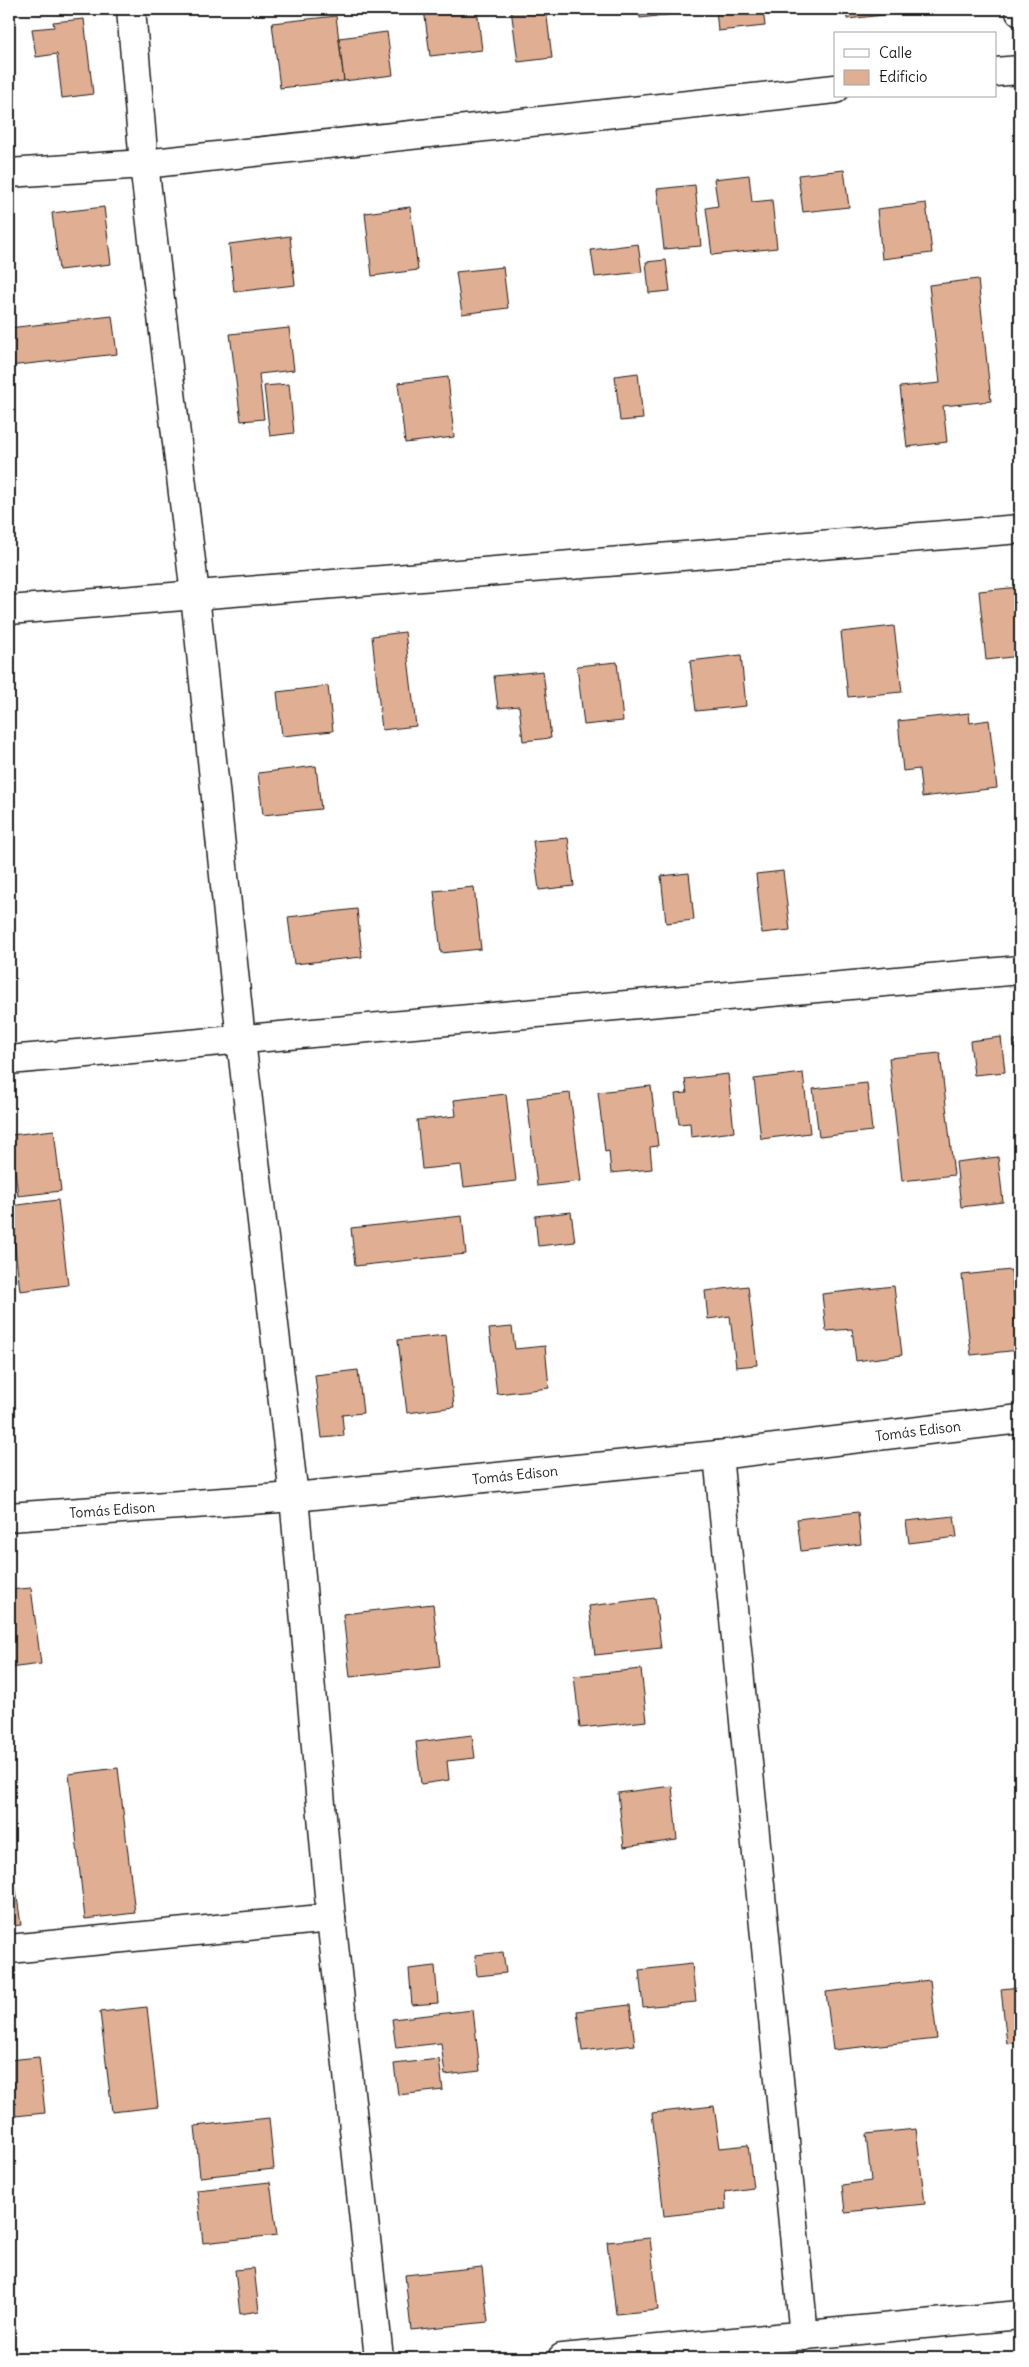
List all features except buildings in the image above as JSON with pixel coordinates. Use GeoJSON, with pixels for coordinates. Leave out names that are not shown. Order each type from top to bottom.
{"type":"FeatureCollection","features":[{"type":"Feature","properties":{"kind":"street"},"geometry":{"type":"LineString","coordinates":[[131,9],[144,164],[195,595],[241,1040],[294,1497],[331,1918],[379,2358]]}},
{"type":"Feature","properties":{"kind":"street"},"geometry":{"type":"LineString","coordinates":[[996,72],[1020,70]]}},
{"type":"Feature","properties":{"kind":"street"},"geometry":{"type":"LineString","coordinates":[[9,173],[144,164],[834,89]]}},
{"type":"Feature","properties":{"kind":"street"},"geometry":{"type":"LineString","coordinates":[[9,610],[1020,529]]}},
{"type":"Feature","properties":{"kind":"street"},"geometry":{"type":"LineString","coordinates":[[9,1060],[1020,970]]}},
{"type":"Feature","properties":{"kind":"street","name":"Tomás Edison"},"geometry":{"type":"LineString","coordinates":[[9,1517],[294,1497],[718,1455],[1020,1419]]}},
{"type":"Feature","properties":{"kind":"street"},"geometry":{"type":"LineString","coordinates":[[718,1455],[804,2336]]}},
{"type":"Feature","properties":{"kind":"street"},"geometry":{"type":"LineString","coordinates":[[9,1949],[331,1918]]}},
{"type":"Feature","properties":{"kind":"street"},"geometry":{"type":"LineString","coordinates":[[562,2358],[1020,2315]]}}]}
